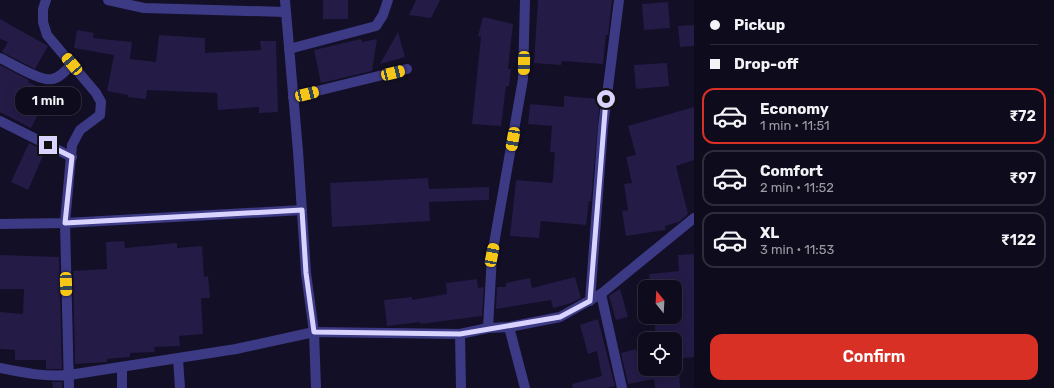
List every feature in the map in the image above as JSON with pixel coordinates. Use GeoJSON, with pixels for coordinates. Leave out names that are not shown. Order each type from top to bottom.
{"type":"FeatureCollection","features":[{"type":"Feature","properties":{"kind":"street"},"geometry":{"type":"LineString","coordinates":[[46,0],[43,9],[43,22],[47,35],[96,93],[101,102],[100,115],[80,130],[72,146],[65,223],[69,388]]}},
{"type":"Feature","properties":{"kind":"street"},"geometry":{"type":"LineString","coordinates":[[108,0],[144,8],[285,12]]}},
{"type":"Feature","properties":{"kind":"street"},"geometry":{"type":"LineString","coordinates":[[285,0],[306,273],[314,332],[316,388]]}},
{"type":"Feature","properties":{"kind":"street"},"geometry":{"type":"LineString","coordinates":[[289,49],[376,26],[384,15],[388,0]]}},
{"type":"Feature","properties":{"kind":"street"},"geometry":{"type":"LineString","coordinates":[[488,328],[492,255],[523,79],[525,0]]}},
{"type":"Feature","properties":{"kind":"street"},"geometry":{"type":"LineString","coordinates":[[590,301],[603,128],[619,0]]}},
{"type":"Feature","properties":{"kind":"street"},"geometry":{"type":"LineString","coordinates":[[0,58],[43,79],[52,80],[61,75],[72,64]]}},
{"type":"Feature","properties":{"kind":"street"},"geometry":{"type":"LineString","coordinates":[[293,97],[407,69]]}},
{"type":"Feature","properties":{"kind":"street"},"geometry":{"type":"LineString","coordinates":[[0,121],[72,157]]}},
{"type":"Feature","properties":{"kind":"street"},"geometry":{"type":"LineString","coordinates":[[0,224],[65,223],[302,210]]}},
{"type":"Feature","properties":{"kind":"street"},"geometry":{"type":"LineString","coordinates":[[0,368],[30,375],[51,377],[178,359],[314,332],[460,334],[488,328],[560,317],[601,294],[694,218]]}},
{"type":"Feature","properties":{"kind":"street"},"geometry":{"type":"LineString","coordinates":[[601,294],[622,388]]}},
{"type":"Feature","properties":{"kind":"street"},"geometry":{"type":"LineString","coordinates":[[509,326],[525,388]]}},
{"type":"Feature","properties":{"kind":"street"},"geometry":{"type":"LineString","coordinates":[[460,334],[461,388]]}},
{"type":"Feature","properties":{"kind":"street"},"geometry":{"type":"LineString","coordinates":[[178,359],[180,388]]}},
{"type":"Feature","properties":{"kind":"street"},"geometry":{"type":"LineString","coordinates":[[122,368],[122,388]]}},
{"type":"Feature","properties":{"kind":"building"},"geometry":{"type":"Polygon","coordinates":[[[323,0],[348,0],[348,19],[323,19],[323,0]]]}},
{"type":"Feature","properties":{"kind":"building"},"geometry":{"type":"Polygon","coordinates":[[[416,0],[440,0],[431,18],[409,15],[416,0]]]}},
{"type":"Feature","properties":{"kind":"building"},"geometry":{"type":"Polygon","coordinates":[[[538,0],[612,0],[603,64],[562,61],[561,65],[534,63],[538,0]]]}},
{"type":"Feature","properties":{"kind":"building"},"geometry":{"type":"Polygon","coordinates":[[[668,2],[670,28],[644,30],[642,4],[668,2]]]}},
{"type":"Feature","properties":{"kind":"building"},"geometry":{"type":"Polygon","coordinates":[[[483,17],[513,24],[508,69],[511,69],[509,86],[506,86],[501,126],[472,124],[481,37],[478,36],[483,17]]]}},
{"type":"Feature","properties":{"kind":"building"},"geometry":{"type":"Polygon","coordinates":[[[0,19],[48,46],[35,69],[2,52],[8,42],[0,39],[0,19]]]}},
{"type":"Feature","properties":{"kind":"building"},"geometry":{"type":"Polygon","coordinates":[[[694,25],[694,46],[680,47],[678,26],[694,25]]]}},
{"type":"Feature","properties":{"kind":"building"},"geometry":{"type":"Polygon","coordinates":[[[77,30],[94,33],[93,38],[132,42],[130,59],[156,62],[159,35],[205,38],[205,53],[261,50],[260,41],[276,41],[278,112],[259,113],[259,107],[218,110],[217,93],[147,90],[146,99],[128,97],[128,95],[107,91],[114,55],[74,48],[77,30]]]}},
{"type":"Feature","properties":{"kind":"building"},"geometry":{"type":"Polygon","coordinates":[[[398,32],[405,57],[380,64],[398,32]]]}},
{"type":"Feature","properties":{"kind":"building"},"geometry":{"type":"Polygon","coordinates":[[[361,39],[362,42],[377,39],[372,71],[321,83],[314,50],[361,39]]]}},
{"type":"Feature","properties":{"kind":"building"},"geometry":{"type":"Polygon","coordinates":[[[667,63],[669,86],[636,89],[634,65],[667,63]]]}},
{"type":"Feature","properties":{"kind":"building"},"geometry":{"type":"Polygon","coordinates":[[[0,65],[29,80],[28,82],[38,87],[34,93],[46,99],[31,128],[0,112],[0,65]]]}},
{"type":"Feature","properties":{"kind":"building"},"geometry":{"type":"Polygon","coordinates":[[[564,96],[600,99],[591,201],[589,201],[586,225],[541,221],[539,238],[510,236],[516,180],[552,183],[553,178],[555,152],[550,152],[552,126],[528,124],[530,104],[564,107],[564,96]]]}},
{"type":"Feature","properties":{"kind":"building"},"geometry":{"type":"Polygon","coordinates":[[[694,107],[694,160],[676,166],[688,214],[679,222],[665,226],[665,230],[626,236],[622,211],[628,210],[624,184],[632,183],[626,157],[636,155],[628,126],[694,107]]]}},
{"type":"Feature","properties":{"kind":"building"},"geometry":{"type":"Polygon","coordinates":[[[29,143],[45,151],[28,190],[11,182],[29,143]]]}},
{"type":"Feature","properties":{"kind":"building"},"geometry":{"type":"Polygon","coordinates":[[[428,178],[429,189],[489,187],[489,200],[429,202],[430,221],[332,227],[330,183],[428,178]]]}},
{"type":"Feature","properties":{"kind":"building"},"geometry":{"type":"Polygon","coordinates":[[[124,241],[125,248],[177,243],[177,248],[202,246],[204,277],[208,276],[210,298],[201,298],[203,334],[179,336],[180,346],[154,347],[155,352],[130,353],[130,357],[107,359],[107,362],[75,364],[73,271],[107,269],[106,242],[124,241]]]}},
{"type":"Feature","properties":{"kind":"building"},"geometry":{"type":"Polygon","coordinates":[[[694,254],[694,357],[682,358],[682,332],[655,332],[655,324],[682,324],[682,280],[650,280],[649,274],[679,271],[678,255],[694,254]]]}},
{"type":"Feature","properties":{"kind":"building"},"geometry":{"type":"Polygon","coordinates":[[[0,255],[59,257],[62,369],[46,369],[46,360],[15,360],[15,350],[0,349],[0,312],[23,314],[24,289],[0,289],[0,255]]]}},
{"type":"Feature","properties":{"kind":"building"},"geometry":{"type":"Polygon","coordinates":[[[575,277],[581,298],[571,303],[553,308],[551,300],[496,309],[497,287],[506,287],[506,283],[530,278],[532,288],[575,277]]]}},
{"type":"Feature","properties":{"kind":"building"},"geometry":{"type":"Polygon","coordinates":[[[477,279],[478,288],[484,287],[482,316],[420,324],[420,322],[387,326],[384,300],[412,297],[412,300],[447,294],[446,283],[477,279]]]}},
{"type":"Feature","properties":{"kind":"building"},"geometry":{"type":"Polygon","coordinates":[[[620,289],[628,317],[616,320],[609,296],[620,289]]]}},
{"type":"Feature","properties":{"kind":"building"},"geometry":{"type":"Polygon","coordinates":[[[598,319],[615,386],[607,388],[573,388],[572,384],[602,376],[597,351],[588,354],[580,325],[598,319]]]}},
{"type":"Feature","properties":{"kind":"building"},"geometry":{"type":"Polygon","coordinates":[[[636,349],[638,359],[638,376],[679,376],[680,388],[655,388],[654,379],[628,384],[621,353],[636,349]]]}},
{"type":"Feature","properties":{"kind":"building"},"geometry":{"type":"Polygon","coordinates":[[[52,382],[62,382],[62,388],[53,388],[52,382]]]}},
{"type":"Feature","properties":{"kind":"route"},"geometry":{"type":"LineString","coordinates":[[48,145],[72,157],[65,223],[302,210],[306,273],[314,332],[460,334],[488,328],[560,317],[590,301],[606,99]]}}]}
